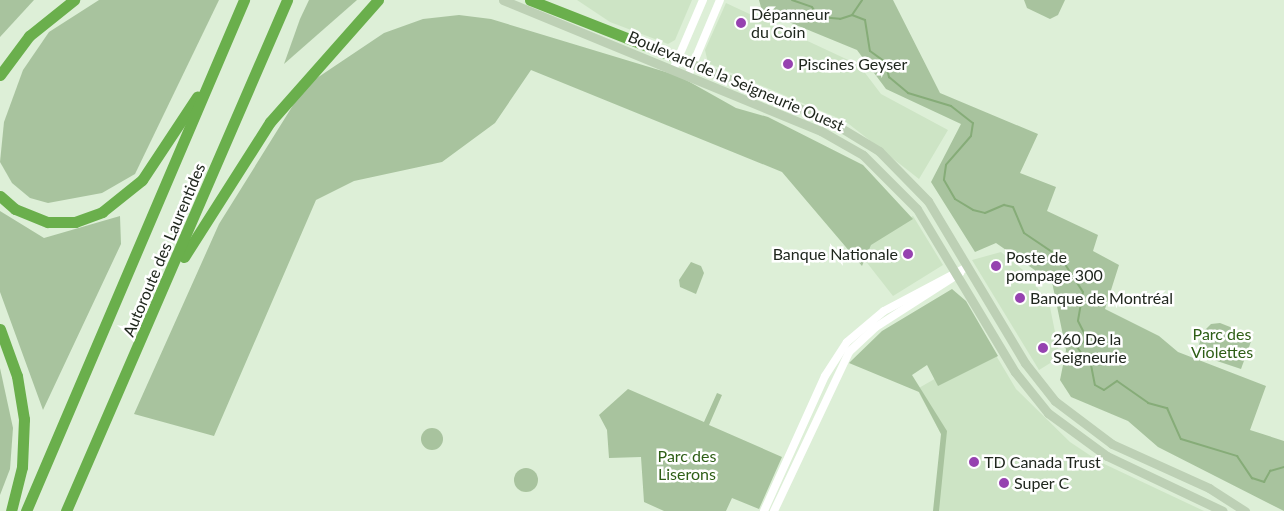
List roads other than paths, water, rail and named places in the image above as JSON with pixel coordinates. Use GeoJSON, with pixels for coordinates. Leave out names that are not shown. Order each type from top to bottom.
{"type":"FeatureCollection","features":[{"type":"Feature","properties":{"kind":"highway"},"geometry":{"type":"LineString","coordinates":[[0,62],[24,32],[62,0]]}},
{"type":"Feature","properties":{"kind":"highway"},"geometry":{"type":"LineString","coordinates":[[0,75],[29,36],[74,0]]}},
{"type":"Feature","properties":{"kind":"highway","name":"Autoroute des Laurentides"},"geometry":{"type":"LineString","coordinates":[[26,511],[244,0]]}},
{"type":"Feature","properties":{"kind":"highway","name":"Autoroute des Laurentides"},"geometry":{"type":"LineString","coordinates":[[66,511],[169,280],[287,0]]}},
{"type":"Feature","properties":{"kind":"highway"},"geometry":{"type":"LineString","coordinates":[[169,280],[270,122],[378,0]]}},
{"type":"Feature","properties":{"kind":"highway"},"geometry":{"type":"LineString","coordinates":[[530,0],[678,58]]}},
{"type":"Feature","properties":{"kind":"highway"},"geometry":{"type":"LineString","coordinates":[[550,0],[589,22]]}},
{"type":"Feature","properties":{"kind":"highway"},"geometry":{"type":"LineString","coordinates":[[0,196],[15,209],[48,222],[74,222],[102,212],[142,180],[211,78]]}},
{"type":"Feature","properties":{"kind":"highway"},"geometry":{"type":"LineString","coordinates":[[0,330],[17,376],[24,419],[22,468],[11,511]]}},
{"type":"Feature","properties":{"kind":"main road","name":"Boulevard de la Seigneurie Ouest"},"geometry":{"type":"LineString","coordinates":[[503,0],[843,142],[901,190],[1027,388],[1081,441],[1223,511]]}},
{"type":"Feature","properties":{"kind":"main road","name":"Boulevard de la Seigneurie Ouest"},"geometry":{"type":"LineString","coordinates":[[678,58],[849,131],[912,182],[1038,381],[1089,430],[1245,511]]}},
{"type":"Feature","properties":{"kind":"main road"},"geometry":{"type":"LineString","coordinates":[[843,142],[849,131]]}},
{"type":"Feature","properties":{"kind":"main road"},"geometry":{"type":"LineString","coordinates":[[1081,441],[1089,430]]}},
{"type":"Feature","properties":{"kind":"main road"},"geometry":{"type":"LineString","coordinates":[[1158,480],[1164,468]]}},
{"type":"Feature","properties":{"kind":"street"},"geometry":{"type":"LineString","coordinates":[[673,70],[703,0]]}},
{"type":"Feature","properties":{"kind":"street"},"geometry":{"type":"LineString","coordinates":[[688,76],[720,0]]}},
{"type":"Feature","properties":{"kind":"street"},"geometry":{"type":"LineString","coordinates":[[774,511],[849,352],[879,325],[967,267]]}},
{"type":"Feature","properties":{"kind":"street"},"geometry":{"type":"LineString","coordinates":[[764,511],[841,349],[871,320],[956,274]]}},
{"type":"Feature","properties":{"kind":"waterway"},"geometry":{"type":"LineString","coordinates":[[792,0],[812,7],[819,17],[840,19],[852,15],[865,20],[870,51],[885,62],[889,77],[908,93],[951,106],[973,123],[971,136],[946,165],[944,180],[955,199],[973,210],[985,213],[1004,205],[1013,207],[1024,233],[1061,258],[1083,292],[1078,321],[1087,339],[1077,347],[1082,354],[1099,355],[1091,365],[1095,385],[1104,390],[1117,381],[1148,403],[1167,408],[1181,439],[1237,456],[1252,478],[1264,482],[1270,471],[1284,467]]}},
{"type":"Feature","properties":{"kind":"waterway"},"geometry":{"type":"LineString","coordinates":[[852,15],[862,0]]}},
{"type":"Feature","properties":{"kind":"place","name":"Dépanneur du Coin"},"geometry":{"type":"Point","coordinates":[741,23]}},
{"type":"Feature","properties":{"kind":"place","name":"Piscines Geyser"},"geometry":{"type":"Point","coordinates":[788,64]}},
{"type":"Feature","properties":{"kind":"place","name":"Banque Nationale"},"geometry":{"type":"Point","coordinates":[908,254]}},
{"type":"Feature","properties":{"kind":"place","name":"Poste de pompage 300"},"geometry":{"type":"Point","coordinates":[996,266]}},
{"type":"Feature","properties":{"kind":"place","name":"Banque de Montréal"},"geometry":{"type":"Point","coordinates":[1020,298]}},
{"type":"Feature","properties":{"kind":"place","name":"260 De la Seigneurie"},"geometry":{"type":"Point","coordinates":[1043,348]}},
{"type":"Feature","properties":{"kind":"place","name":"TD Canada Trust"},"geometry":{"type":"Point","coordinates":[974,462]}},
{"type":"Feature","properties":{"kind":"place","name":"Super C"},"geometry":{"type":"Point","coordinates":[1004,483]}},
{"type":"Feature","properties":{"kind":"park label","name":"Parc des Violettes"},"geometry":{"type":"Point","coordinates":[1222,343]}},
{"type":"Feature","properties":{"kind":"park label","name":"Parc des Liserons"},"geometry":{"type":"Point","coordinates":[687,465]}}]}
